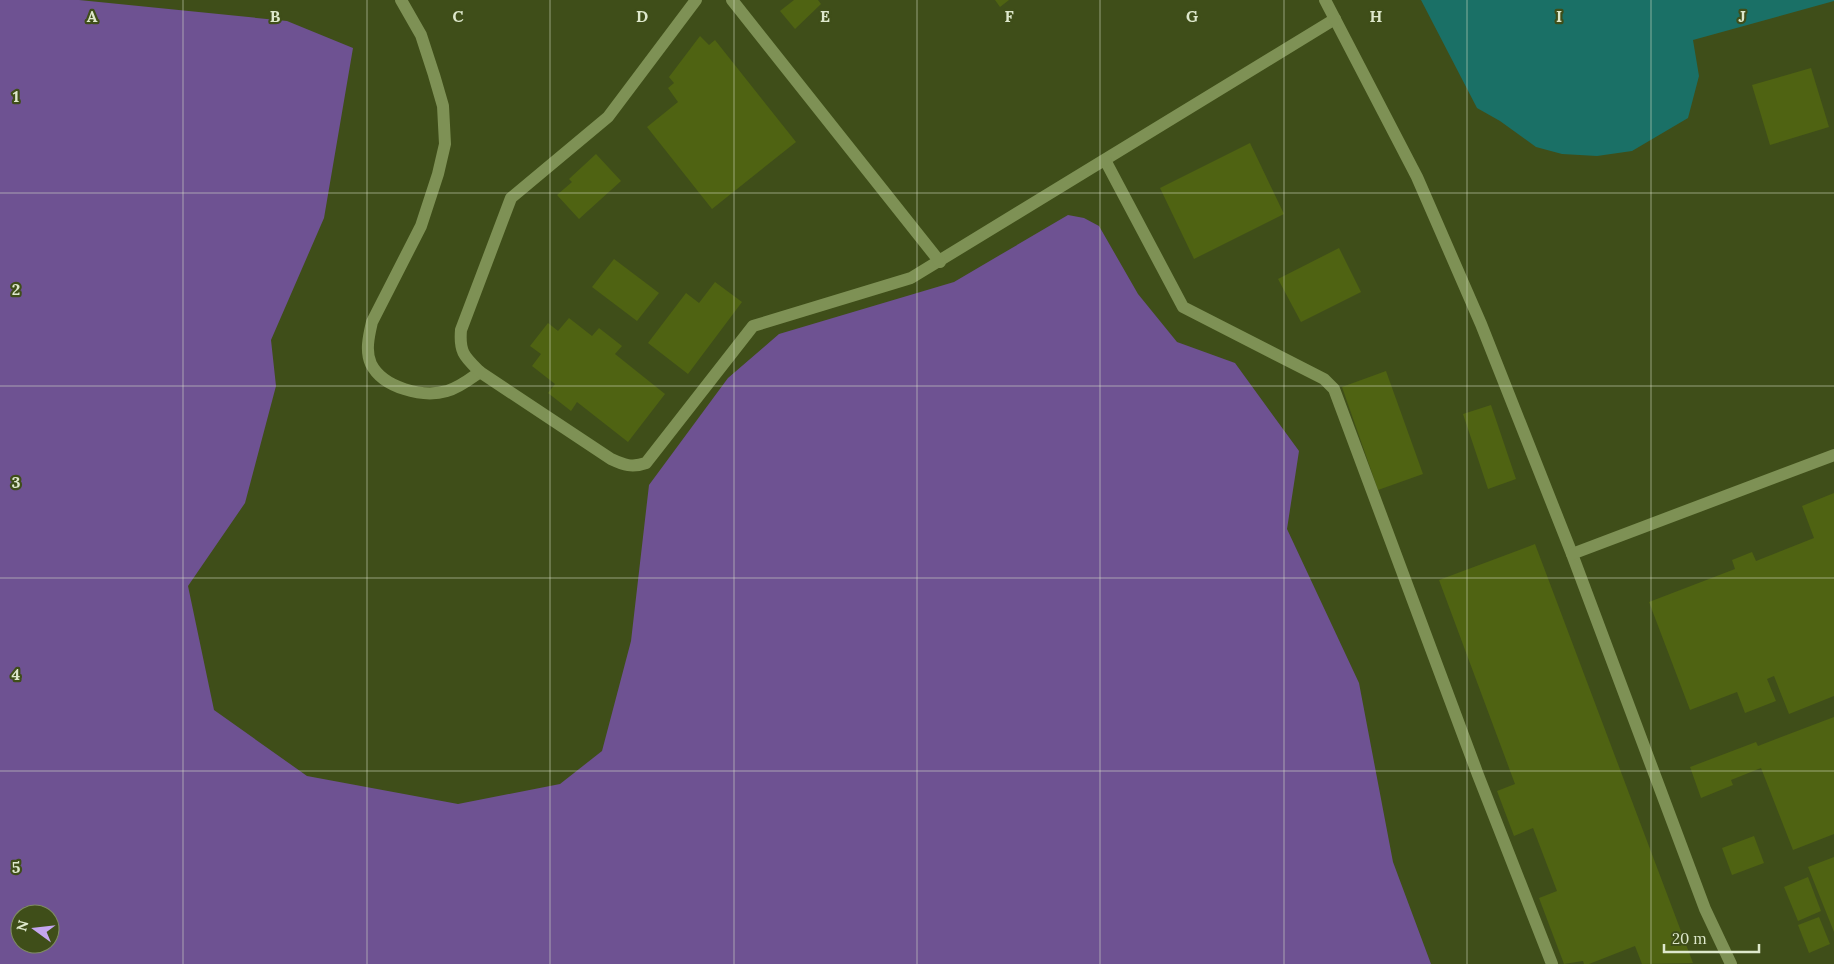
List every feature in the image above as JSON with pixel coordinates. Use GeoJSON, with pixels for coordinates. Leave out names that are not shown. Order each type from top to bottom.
{"type":"FeatureCollection","features":[{"type":"Feature","properties":{"kind":"street"},"geometry":{"type":"LineString","coordinates":[[401,0],[421,35],[434,75],[443,106],[445,144],[422,226],[372,322],[368,338],[369,352],[372,364],[379,373],[394,385],[418,392],[446,391],[463,384],[480,372]]}},
{"type":"Feature","properties":{"kind":"street"},"geometry":{"type":"LineString","coordinates":[[696,0],[608,117],[511,198],[461,330],[460,343],[462,354],[480,372],[611,459],[624,465],[635,467],[646,463],[753,326],[911,278],[1335,19]]}},
{"type":"Feature","properties":{"kind":"street"},"geometry":{"type":"LineString","coordinates":[[732,0],[940,262]]}},
{"type":"Feature","properties":{"kind":"street"},"geometry":{"type":"LineString","coordinates":[[1325,0],[1417,177],[1481,324],[1572,554],[1705,910],[1731,964]]}},
{"type":"Feature","properties":{"kind":"street"},"geometry":{"type":"LineString","coordinates":[[1105,160],[1183,307],[1324,379],[1334,390],[1478,775],[1552,964]]}},
{"type":"Feature","properties":{"kind":"street"},"geometry":{"type":"LineString","coordinates":[[1572,554],[1834,456]]}},
{"type":"Feature","properties":{"kind":"shaded area"},"geometry":{"type":"Polygon","coordinates":[[[0,0],[79,0],[287,21],[353,48],[324,218],[271,340],[276,386],[245,503],[188,586],[214,710],[307,776],[458,804],[560,784],[602,751],[631,641],[649,485],[728,378],[779,334],[954,282],[1068,215],[1084,218],[1099,226],[1138,294],[1177,342],[1235,363],[1299,451],[1287,529],[1359,683],[1393,862],[1431,964],[0,964],[0,0]]]}},
{"type":"Feature","properties":{"kind":"water"},"geometry":{"type":"Polygon","coordinates":[[[1421,0],[1834,1],[1693,40],[1699,76],[1688,118],[1632,151],[1597,156],[1562,154],[1536,147],[1500,121],[1477,108],[1421,0]]]}},
{"type":"Feature","properties":{"kind":"building"},"geometry":{"type":"Polygon","coordinates":[[[794,0],[818,0],[821,4],[795,29],[780,11],[794,0]]]}},
{"type":"Feature","properties":{"kind":"building"},"geometry":{"type":"Polygon","coordinates":[[[995,0],[1009,0],[1000,7],[995,0]]]}},
{"type":"Feature","properties":{"kind":"building"},"geometry":{"type":"Polygon","coordinates":[[[700,36],[709,45],[715,40],[796,142],[712,209],[647,127],[678,102],[668,88],[674,83],[669,77],[700,36]]]}},
{"type":"Feature","properties":{"kind":"building"},"geometry":{"type":"Polygon","coordinates":[[[1811,68],[1829,127],[1770,145],[1752,85],[1811,68]]]}},
{"type":"Feature","properties":{"kind":"building"},"geometry":{"type":"Polygon","coordinates":[[[1250,143],[1284,214],[1194,259],[1160,188],[1250,143]]]}},
{"type":"Feature","properties":{"kind":"building"},"geometry":{"type":"Polygon","coordinates":[[[596,154],[621,181],[579,219],[557,195],[572,182],[569,179],[596,154]]]}},
{"type":"Feature","properties":{"kind":"building"},"geometry":{"type":"Polygon","coordinates":[[[1339,248],[1361,292],[1301,322],[1278,279],[1339,248]]]}},
{"type":"Feature","properties":{"kind":"building"},"geometry":{"type":"Polygon","coordinates":[[[614,259],[659,293],[637,321],[592,287],[614,259]]]}},
{"type":"Feature","properties":{"kind":"building"},"geometry":{"type":"Polygon","coordinates":[[[715,282],[742,302],[688,374],[648,343],[686,293],[699,303],[715,282]]]}},
{"type":"Feature","properties":{"kind":"building"},"geometry":{"type":"Polygon","coordinates":[[[569,318],[592,336],[599,328],[622,346],[615,354],[665,394],[628,442],[577,402],[571,411],[548,393],[555,384],[532,366],[541,354],[530,346],[548,323],[558,331],[569,318]]]}},
{"type":"Feature","properties":{"kind":"building"},"geometry":{"type":"Polygon","coordinates":[[[1386,371],[1423,474],[1378,490],[1342,387],[1386,371]]]}},
{"type":"Feature","properties":{"kind":"building"},"geometry":{"type":"Polygon","coordinates":[[[1491,405],[1516,479],[1488,489],[1463,414],[1491,405]]]}},
{"type":"Feature","properties":{"kind":"building"},"geometry":{"type":"Polygon","coordinates":[[[1834,493],[1834,696],[1789,714],[1774,676],[1767,679],[1776,701],[1745,713],[1737,692],[1690,710],[1649,602],[1735,569],[1732,560],[1752,552],[1756,561],[1814,538],[1802,506],[1834,493]]]}},
{"type":"Feature","properties":{"kind":"building"},"geometry":{"type":"Polygon","coordinates":[[[1535,544],[1693,963],[1642,964],[1635,946],[1589,964],[1584,964],[1583,961],[1564,964],[1539,898],[1557,891],[1533,828],[1514,836],[1497,791],[1515,784],[1439,580],[1535,544]]]}},
{"type":"Feature","properties":{"kind":"building"},"geometry":{"type":"Polygon","coordinates":[[[1834,717],[1834,834],[1793,850],[1761,768],[1731,780],[1733,785],[1701,798],[1690,767],[1756,742],[1758,746],[1834,717]]]}},
{"type":"Feature","properties":{"kind":"building"},"geometry":{"type":"Polygon","coordinates":[[[1754,836],[1764,863],[1732,875],[1722,848],[1754,836]]]}},
{"type":"Feature","properties":{"kind":"building"},"geometry":{"type":"Polygon","coordinates":[[[1834,857],[1834,932],[1808,867],[1834,857]]]}},
{"type":"Feature","properties":{"kind":"building"},"geometry":{"type":"Polygon","coordinates":[[[1808,877],[1821,911],[1798,921],[1784,887],[1808,877]]]}},
{"type":"Feature","properties":{"kind":"building"},"geometry":{"type":"Polygon","coordinates":[[[1819,917],[1830,944],[1809,953],[1798,925],[1819,917]]]}}]}
